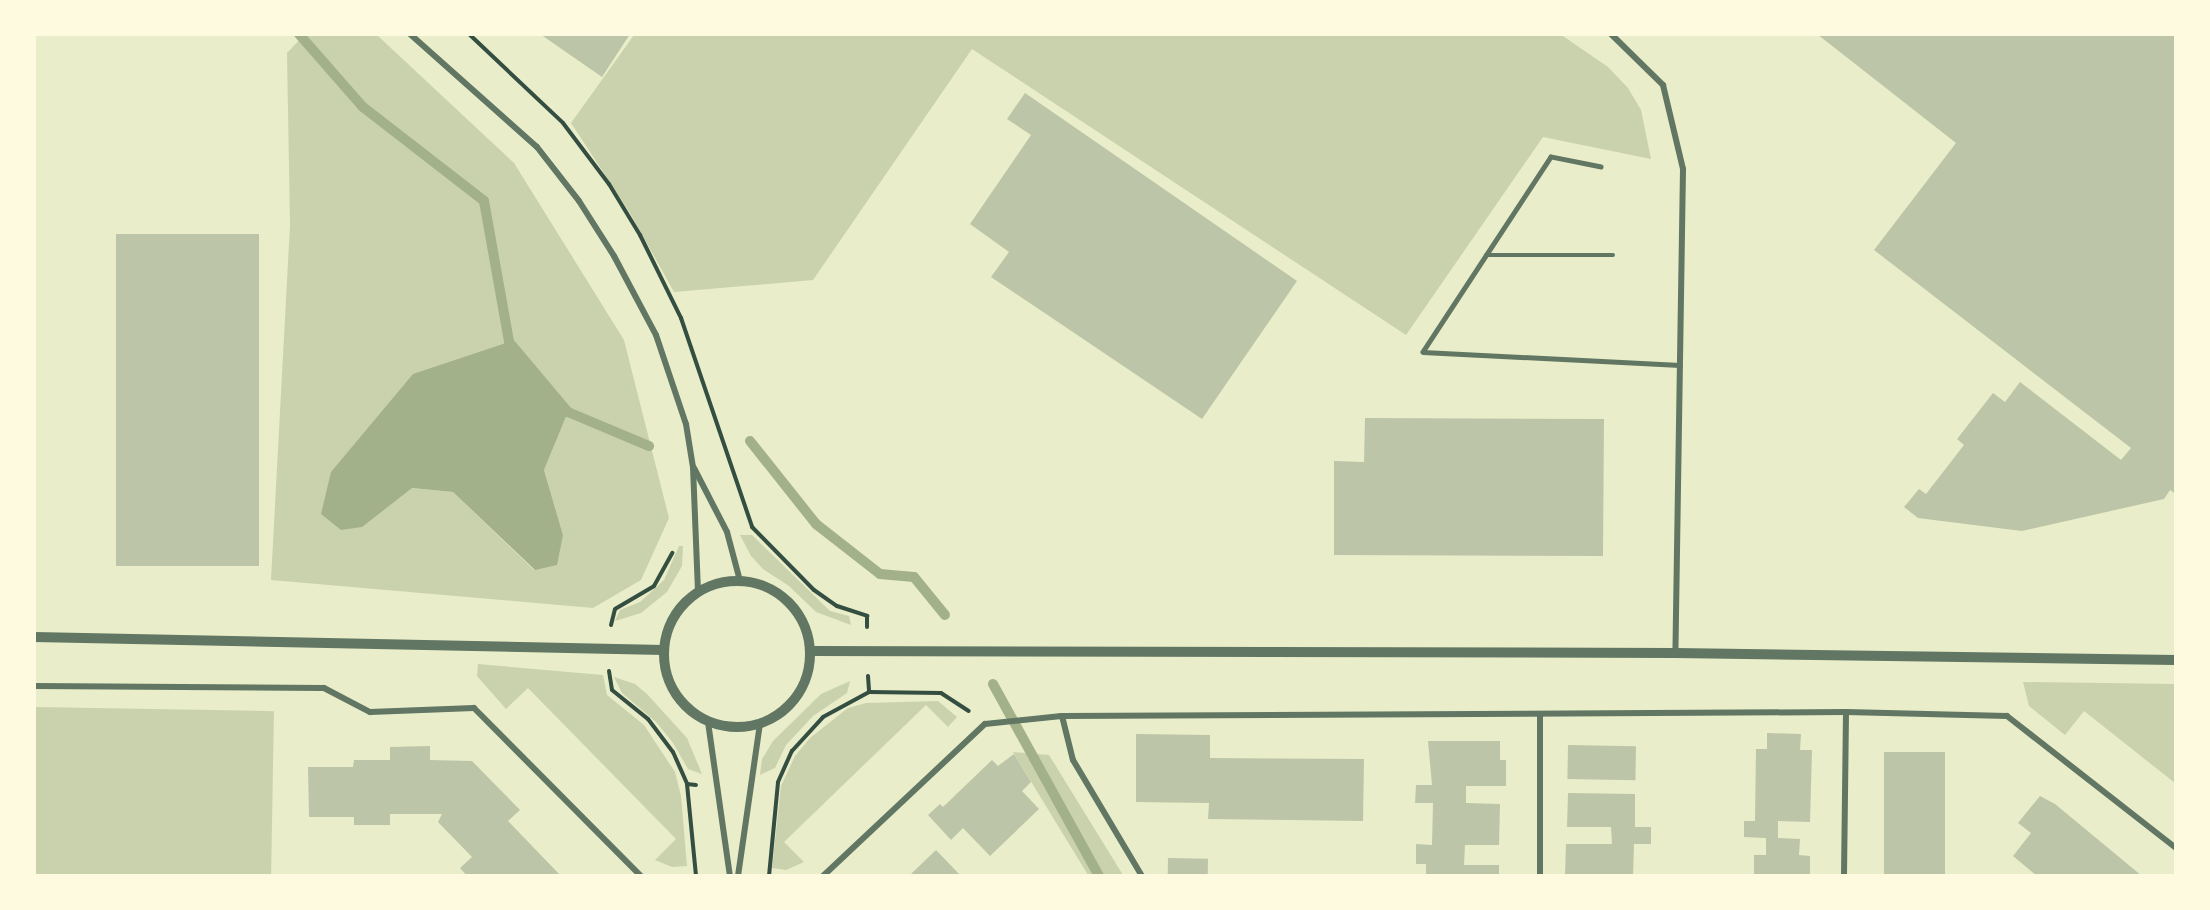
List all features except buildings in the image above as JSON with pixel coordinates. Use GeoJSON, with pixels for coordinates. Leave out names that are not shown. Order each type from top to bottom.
{"type":"FeatureCollection","features":[{"type":"Feature","properties":{"kind":"street"},"geometry":{"type":"LineString","coordinates":[[410,34],[537,147],[579,201],[614,256],[656,335],[686,424],[693,466],[698,592]]}},
{"type":"Feature","properties":{"kind":"street"},"geometry":{"type":"LineString","coordinates":[[1611,34],[1663,85],[1683,169],[1675,653]]}},
{"type":"Feature","properties":{"kind":"street"},"geometry":{"type":"LineString","coordinates":[[693,466],[727,532],[740,581]]}},
{"type":"Feature","properties":{"kind":"street"},"geometry":{"type":"LineString","coordinates":[[740,581],[762,585],[781,595],[796,610],[807,630],[811,651],[808,674],[798,696],[782,713],[760,724],[743,728],[708,722],[689,710],[675,693],[666,673],[664,650],[669,627],[681,607],[698,592],[718,583],[740,581]]}},
{"type":"Feature","properties":{"kind":"street"},"geometry":{"type":"LineString","coordinates":[[34,637],[664,650]]}},
{"type":"Feature","properties":{"kind":"street"},"geometry":{"type":"LineString","coordinates":[[811,651],[1675,653],[2175,660]]}},
{"type":"Feature","properties":{"kind":"street"},"geometry":{"type":"LineString","coordinates":[[34,686],[324,688],[370,712],[474,708],[641,876]]}},
{"type":"Feature","properties":{"kind":"street"},"geometry":{"type":"LineString","coordinates":[[1844,876],[1846,712]]}},
{"type":"Feature","properties":{"kind":"street"},"geometry":{"type":"LineString","coordinates":[[822,876],[985,724],[1062,716],[1846,712],[2007,716],[2175,848]]}},
{"type":"Feature","properties":{"kind":"street"},"geometry":{"type":"LineString","coordinates":[[1540,714],[1540,876]]}},
{"type":"Feature","properties":{"kind":"street"},"geometry":{"type":"LineString","coordinates":[[1062,716],[1073,760],[1142,876]]}},
{"type":"Feature","properties":{"kind":"street"},"geometry":{"type":"LineString","coordinates":[[708,722],[715,786],[730,876]]}},
{"type":"Feature","properties":{"kind":"street"},"geometry":{"type":"LineString","coordinates":[[738,876],[749,785],[760,724]]}},
{"type":"Feature","properties":{"kind":"lane"},"geometry":{"type":"LineString","coordinates":[[1601,167],[1551,157],[1423,352],[1680,365]]}},
{"type":"Feature","properties":{"kind":"lane"},"geometry":{"type":"LineString","coordinates":[[1486,255],[1613,255]]}},
{"type":"Feature","properties":{"kind":"path"},"geometry":{"type":"LineString","coordinates":[[727,532],[752,526]]}},
{"type":"Feature","properties":{"kind":"path"},"geometry":{"type":"LineString","coordinates":[[695,538],[677,540],[665,572],[654,586],[615,609],[608,681],[612,690],[648,719],[673,752],[687,784],[696,876]]}},
{"type":"Feature","properties":{"kind":"path"},"geometry":{"type":"LineString","coordinates":[[768,876],[778,782],[792,751],[823,717],[869,692],[942,693],[985,724]]}},
{"type":"Feature","properties":{"kind":"path"},"geometry":{"type":"LineString","coordinates":[[749,785],[778,782]]}},
{"type":"Feature","properties":{"kind":"path"},"geometry":{"type":"LineString","coordinates":[[687,784],[715,786]]}},
{"type":"Feature","properties":{"kind":"shaded area"},"geometry":{"type":"Polygon","coordinates":[[[1560,34],[1608,67],[1628,88],[1641,110],[1651,159],[1543,137],[1406,335],[972,49],[813,280],[674,292],[630,213],[571,123],[634,35],[1560,34]]]}},
{"type":"Feature","properties":{"kind":"shaded area"},"geometry":{"type":"Polygon","coordinates":[[[304,35],[377,35],[514,163],[624,340],[669,518],[641,580],[593,608],[271,580],[290,225],[287,53],[304,35]],[[568,412],[412,488],[453,492],[534,570],[563,535],[544,470],[568,412]]]}},
{"type":"Feature","properties":{"kind":"shaded area"},"geometry":{"type":"Polygon","coordinates":[[[509,342],[568,412],[544,470],[563,535],[557,565],[535,570],[453,492],[412,488],[362,527],[341,530],[321,514],[331,472],[413,374],[509,342]]]}},
{"type":"Feature","properties":{"kind":"shaded area"},"geometry":{"type":"Polygon","coordinates":[[[740,535],[752,535],[830,611],[849,616],[851,625],[816,612],[789,586],[763,569],[751,556],[740,535]]]}},
{"type":"Feature","properties":{"kind":"shaded area"},"geometry":{"type":"Polygon","coordinates":[[[679,546],[683,546],[682,566],[667,592],[641,613],[615,621],[620,610],[640,602],[664,580],[679,546]]]}},
{"type":"Feature","properties":{"kind":"shaded area"},"geometry":{"type":"Polygon","coordinates":[[[478,664],[603,675],[607,695],[644,725],[675,772],[681,796],[687,866],[672,867],[655,860],[676,839],[528,688],[506,709],[477,676],[478,664]]]}},
{"type":"Feature","properties":{"kind":"shaded area"},"geometry":{"type":"Polygon","coordinates":[[[614,677],[635,684],[647,694],[687,738],[702,774],[688,769],[673,743],[656,722],[622,693],[614,677]]]}},
{"type":"Feature","properties":{"kind":"shaded area"},"geometry":{"type":"Polygon","coordinates":[[[850,681],[847,693],[813,716],[786,745],[775,768],[760,775],[762,759],[773,741],[821,694],[850,681]]]}},
{"type":"Feature","properties":{"kind":"shaded area"},"geometry":{"type":"Polygon","coordinates":[[[2023,682],[2175,684],[2175,783],[2084,711],[2065,735],[2029,706],[2023,682]]]}},
{"type":"Feature","properties":{"kind":"shaded area"},"geometry":{"type":"Polygon","coordinates":[[[938,701],[957,717],[948,727],[926,705],[784,842],[804,862],[786,870],[772,868],[781,786],[795,756],[810,738],[848,708],[866,703],[938,701]]]}},
{"type":"Feature","properties":{"kind":"shaded area"},"geometry":{"type":"Polygon","coordinates":[[[35,707],[274,711],[271,876],[34,875],[35,707]]]}},
{"type":"Feature","properties":{"kind":"shaded area"},"geometry":{"type":"Polygon","coordinates":[[[1013,752],[1049,755],[1123,875],[1088,875],[1013,752]]]}},
{"type":"Feature","properties":{"kind":"waterway"},"geometry":{"type":"LineString","coordinates":[[299,34],[363,107],[484,201],[509,342],[568,412],[649,446]]}},
{"type":"Feature","properties":{"kind":"waterway"},"geometry":{"type":"LineString","coordinates":[[750,441],[816,524],[880,574],[914,577],[945,615]]}},
{"type":"Feature","properties":{"kind":"waterway"},"geometry":{"type":"LineString","coordinates":[[993,684],[1099,876]]}}]}
